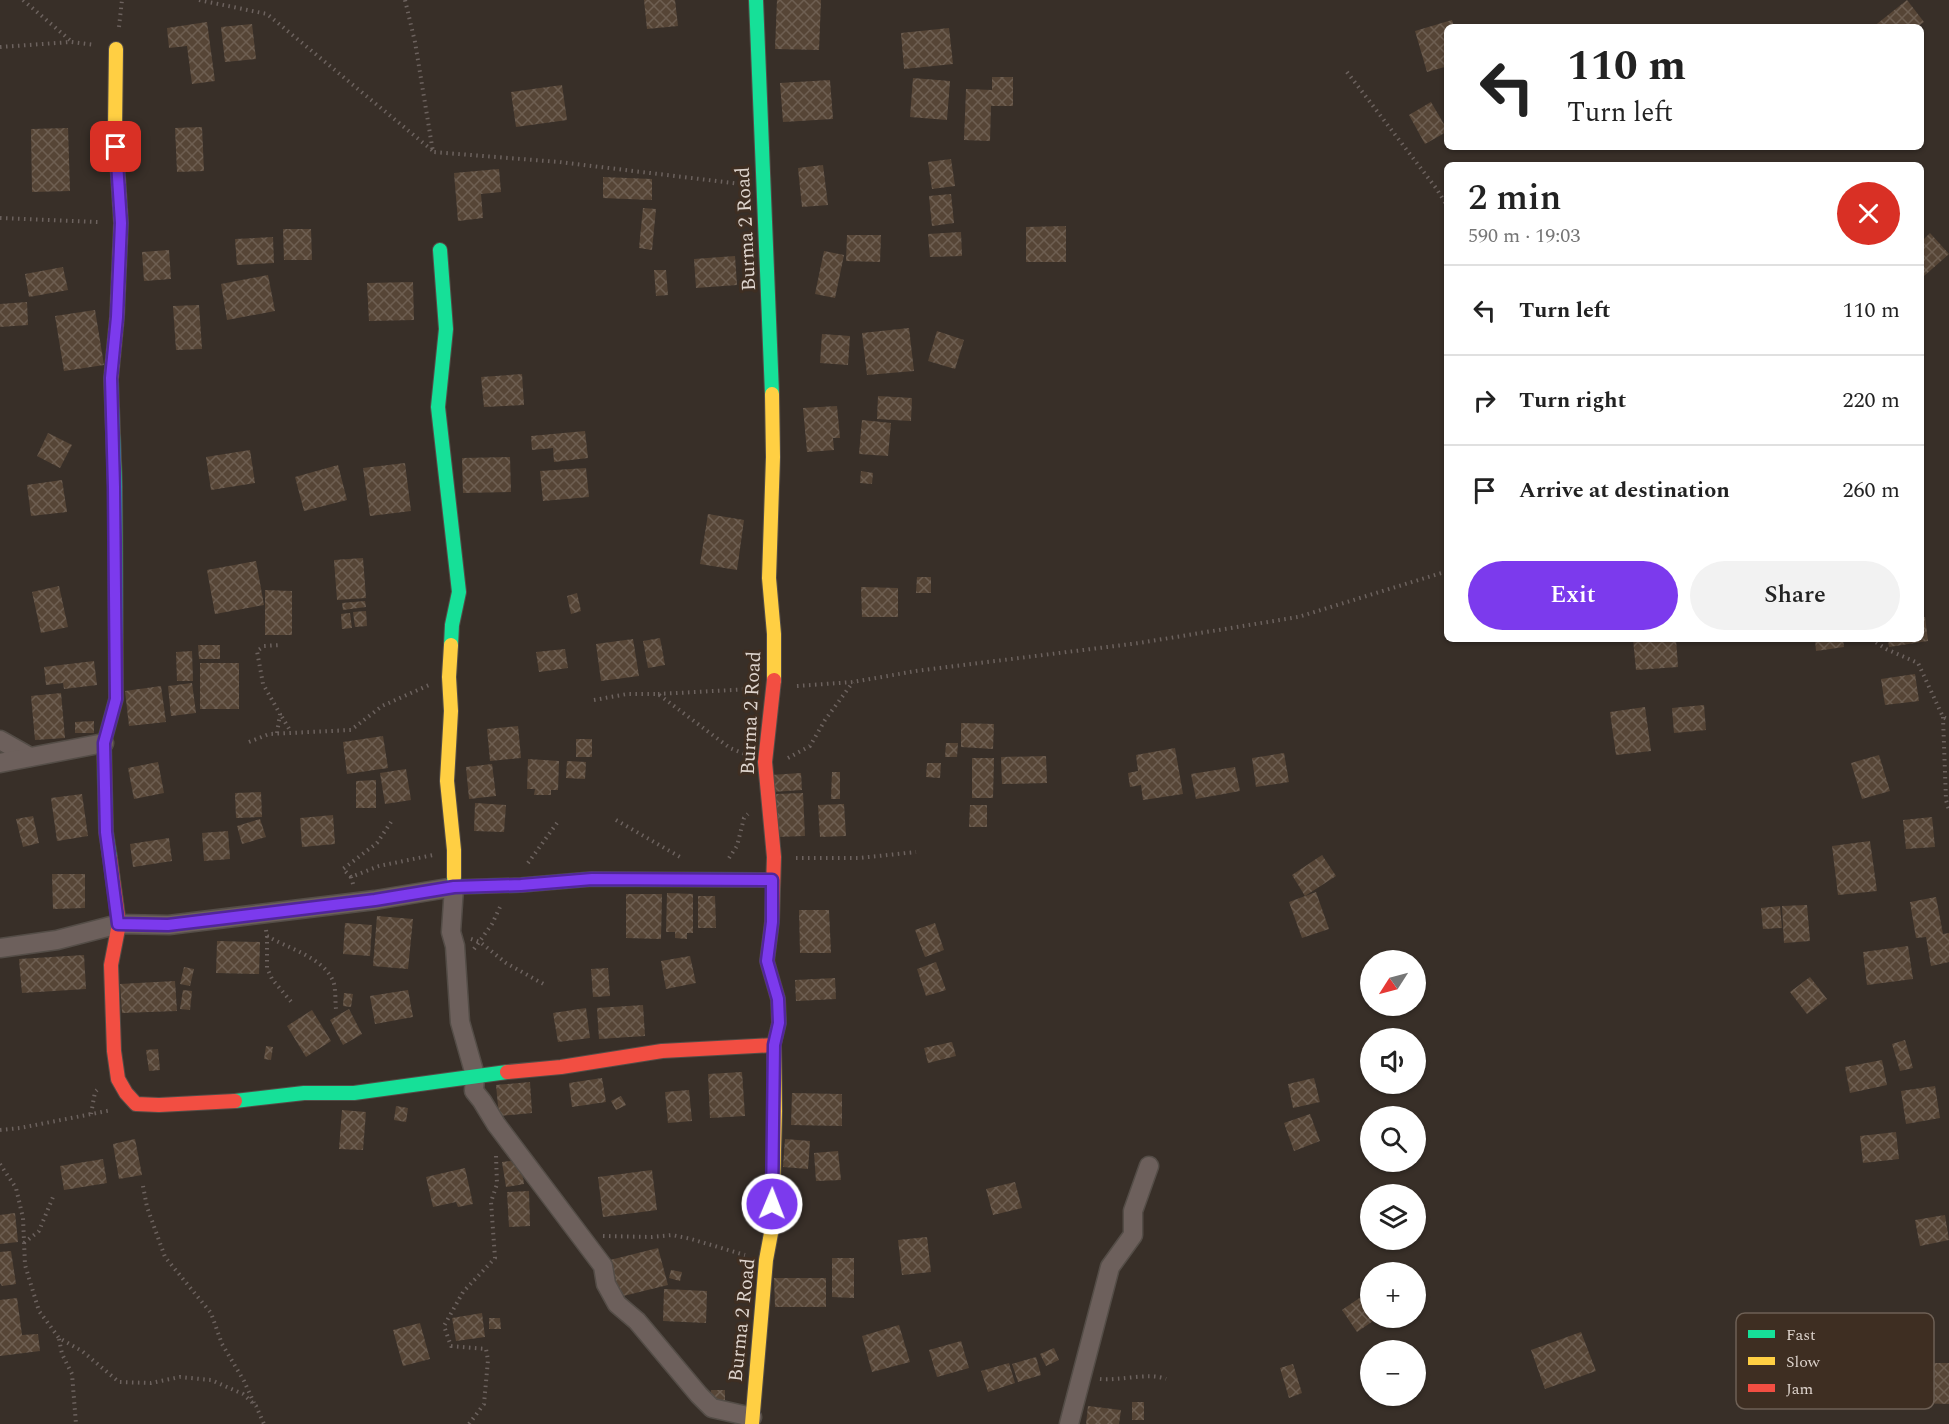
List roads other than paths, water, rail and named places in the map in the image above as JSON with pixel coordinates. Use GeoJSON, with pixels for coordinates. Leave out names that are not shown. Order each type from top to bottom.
{"type":"FeatureCollection","features":[{"type":"Feature","properties":{"kind":"street","name":"Burma 2 Road"},"geometry":{"type":"LineString","coordinates":[[752,1420],[772,1216],[774,1045],[779,1023],[778,999],[767,961],[772,922],[774,857],[765,768],[774,688],[774,634],[769,578],[773,457],[770,321],[762,187],[756,0]]}},
{"type":"Feature","properties":{"kind":"street"},"geometry":{"type":"LineString","coordinates":[[116,48],[115,129],[121,223],[117,317],[111,378],[116,699],[104,743],[106,832],[118,924],[111,965],[114,1052],[118,1079],[126,1093],[136,1104],[159,1105],[254,1100],[304,1093],[354,1093],[475,1075],[561,1067],[662,1051],[774,1045]]}},
{"type":"Feature","properties":{"kind":"street"},"geometry":{"type":"LineString","coordinates":[[440,250],[446,329],[438,407],[459,592],[453,626],[449,677],[451,711],[447,781],[454,850],[451,932],[455,946],[460,1022],[475,1075],[474,1091],[496,1125],[603,1266],[606,1284],[617,1304],[637,1321],[712,1408],[752,1420]]}},
{"type":"Feature","properties":{"kind":"street"},"geometry":{"type":"LineString","coordinates":[[0,740],[30,757]]}},
{"type":"Feature","properties":{"kind":"street"},"geometry":{"type":"LineString","coordinates":[[0,763],[104,743]]}},
{"type":"Feature","properties":{"kind":"street"},"geometry":{"type":"LineString","coordinates":[[0,948],[57,940],[118,924],[168,925],[375,900],[454,887],[521,885],[592,879],[772,880]]}},
{"type":"Feature","properties":{"kind":"street"},"geometry":{"type":"LineString","coordinates":[[1069,1424],[1110,1267],[1133,1234],[1133,1211],[1149,1166]]}}]}
